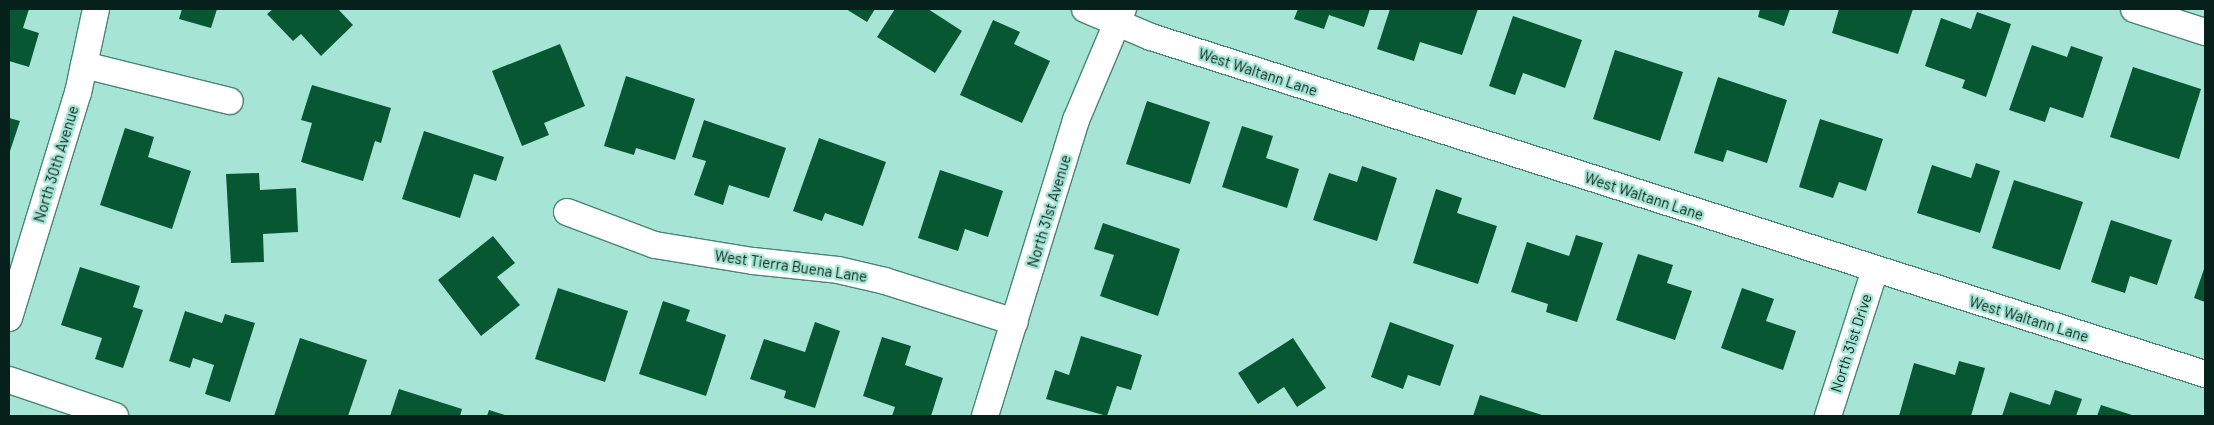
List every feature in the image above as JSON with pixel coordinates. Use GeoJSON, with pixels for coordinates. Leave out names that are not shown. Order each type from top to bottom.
{"type":"FeatureCollection","features":[{"type":"Feature","properties":{"kind":"street","name":"North 30th Avenue"},"geometry":{"type":"LineString","coordinates":[[9,318],[84,65],[96,9]]}},
{"type":"Feature","properties":{"kind":"street","name":"West Waltann Lane"},"geometry":{"type":"LineString","coordinates":[[1085,9],[1121,16],[1160,40],[2205,374]]}},
{"type":"Feature","properties":{"kind":"street"},"geometry":{"type":"LineString","coordinates":[[2134,9],[2205,32]]}},
{"type":"Feature","properties":{"kind":"street","name":"North 31st Avenue"},"geometry":{"type":"LineString","coordinates":[[985,416],[1076,120],[1121,16]]}},
{"type":"Feature","properties":{"kind":"street"},"geometry":{"type":"LineString","coordinates":[[84,65],[230,100]]}},
{"type":"Feature","properties":{"kind":"street","name":"West Tierra Buena Lane"},"geometry":{"type":"LineString","coordinates":[[567,212],[655,245],[753,262],[838,270],[885,281],[1015,322]]}},
{"type":"Feature","properties":{"kind":"street","name":"North 31st Drive"},"geometry":{"type":"LineString","coordinates":[[1828,416],[1875,270]]}},
{"type":"Feature","properties":{"kind":"street"},"geometry":{"type":"LineString","coordinates":[[9,380],[115,416]]}},
{"type":"Feature","properties":{"kind":"building"},"geometry":{"type":"Polygon","coordinates":[[[9,9],[29,9],[23,28],[39,33],[29,67],[9,61],[9,9]]]}},
{"type":"Feature","properties":{"kind":"building"},"geometry":{"type":"Polygon","coordinates":[[[182,9],[217,9],[211,28],[179,19],[182,9]]]}},
{"type":"Feature","properties":{"kind":"building"},"geometry":{"type":"Polygon","coordinates":[[[273,9],[338,9],[353,25],[321,56],[301,34],[293,41],[267,14],[273,9]]]}},
{"type":"Feature","properties":{"kind":"building"},"geometry":{"type":"Polygon","coordinates":[[[846,9],[875,9],[867,22],[846,9]]]}},
{"type":"Feature","properties":{"kind":"building"},"geometry":{"type":"Polygon","coordinates":[[[895,9],[928,9],[962,31],[935,73],[877,37],[895,9]]]}},
{"type":"Feature","properties":{"kind":"building"},"geometry":{"type":"Polygon","coordinates":[[[1298,9],[1370,9],[1364,27],[1329,15],[1324,29],[1294,19],[1298,9]]]}},
{"type":"Feature","properties":{"kind":"building"},"geometry":{"type":"Polygon","coordinates":[[[1390,9],[1478,9],[1462,55],[1420,42],[1414,61],[1377,49],[1390,9]]]}},
{"type":"Feature","properties":{"kind":"building"},"geometry":{"type":"Polygon","coordinates":[[[1760,9],[1790,9],[1784,26],[1758,17],[1760,9]]]}},
{"type":"Feature","properties":{"kind":"building"},"geometry":{"type":"Polygon","coordinates":[[[1839,9],[1913,9],[1898,54],[1832,33],[1839,9]]]}},
{"type":"Feature","properties":{"kind":"building"},"geometry":{"type":"Polygon","coordinates":[[[1977,12],[2011,24],[1986,97],[1962,88],[1965,80],[1925,66],[1941,18],[1971,29],[1977,12]]]}},
{"type":"Feature","properties":{"kind":"building"},"geometry":{"type":"Polygon","coordinates":[[[1513,16],[1582,40],[1565,88],[1523,73],[1515,95],[1489,86],[1513,16]]]}},
{"type":"Feature","properties":{"kind":"building"},"geometry":{"type":"Polygon","coordinates":[[[993,20],[1020,32],[1014,44],[1050,61],[1022,123],[960,95],[993,20]]]}},
{"type":"Feature","properties":{"kind":"building"},"geometry":{"type":"Polygon","coordinates":[[[560,44],[585,106],[544,123],[549,135],[522,146],[492,71],[560,44]]]}},
{"type":"Feature","properties":{"kind":"building"},"geometry":{"type":"Polygon","coordinates":[[[2032,45],[2067,57],[2071,46],[2103,57],[2083,118],[2050,107],[2045,122],[2009,110],[2032,45]]]}},
{"type":"Feature","properties":{"kind":"building"},"geometry":{"type":"Polygon","coordinates":[[[1615,50],[1683,72],[1660,141],[1593,119],[1615,50]]]}},
{"type":"Feature","properties":{"kind":"building"},"geometry":{"type":"Polygon","coordinates":[[[2133,67],[2201,89],[2179,159],[2110,137],[2133,67]]]}},
{"type":"Feature","properties":{"kind":"building"},"geometry":{"type":"Polygon","coordinates":[[[626,76],[695,99],[675,160],[636,148],[634,155],[604,146],[626,76]]]}},
{"type":"Feature","properties":{"kind":"building"},"geometry":{"type":"Polygon","coordinates":[[[1718,77],[1787,100],[1767,163],[1727,150],[1723,162],[1694,153],[1718,77]]]}},
{"type":"Feature","properties":{"kind":"building"},"geometry":{"type":"Polygon","coordinates":[[[312,85],[391,108],[381,143],[375,141],[363,181],[301,162],[312,123],[301,120],[312,85]]]}},
{"type":"Feature","properties":{"kind":"building"},"geometry":{"type":"Polygon","coordinates":[[[1147,101],[1210,122],[1190,184],[1126,164],[1147,101]]]}},
{"type":"Feature","properties":{"kind":"building"},"geometry":{"type":"Polygon","coordinates":[[[9,118],[20,121],[9,154],[9,118]]]}},
{"type":"Feature","properties":{"kind":"building"},"geometry":{"type":"Polygon","coordinates":[[[1820,119],[1883,139],[1866,191],[1839,182],[1833,198],[1799,187],[1820,119]]]}},
{"type":"Feature","properties":{"kind":"building"},"geometry":{"type":"Polygon","coordinates":[[[704,120],[786,148],[769,198],[729,185],[723,205],[694,195],[706,161],[692,157],[704,120]]]}},
{"type":"Feature","properties":{"kind":"building"},"geometry":{"type":"Polygon","coordinates":[[[1242,126],[1273,136],[1266,158],[1299,169],[1287,208],[1222,187],[1242,126]]]}},
{"type":"Feature","properties":{"kind":"building"},"geometry":{"type":"Polygon","coordinates":[[[125,128],[154,137],[148,157],[191,171],[172,229],[100,205],[125,128]]]}},
{"type":"Feature","properties":{"kind":"building"},"geometry":{"type":"Polygon","coordinates":[[[424,131],[504,157],[496,181],[474,174],[460,218],[402,199],[424,131]]]}},
{"type":"Feature","properties":{"kind":"building"},"geometry":{"type":"Polygon","coordinates":[[[819,138],[886,162],[863,226],[825,213],[822,221],[793,211],[819,138]]]}},
{"type":"Feature","properties":{"kind":"building"},"geometry":{"type":"Polygon","coordinates":[[[1976,163],[2000,171],[1980,233],[1917,213],[1932,165],[1971,178],[1976,163]]]}},
{"type":"Feature","properties":{"kind":"building"},"geometry":{"type":"Polygon","coordinates":[[[1362,166],[1397,178],[1377,241],[1313,220],[1329,173],[1357,182],[1362,166]]]}},
{"type":"Feature","properties":{"kind":"building"},"geometry":{"type":"Polygon","coordinates":[[[940,170],[1003,191],[988,237],[965,229],[958,251],[918,238],[940,170]]]}},
{"type":"Feature","properties":{"kind":"building"},"geometry":{"type":"Polygon","coordinates":[[[259,173],[260,190],[296,188],[298,232],[263,234],[264,262],[231,263],[226,174],[259,173]]]}},
{"type":"Feature","properties":{"kind":"building"},"geometry":{"type":"Polygon","coordinates":[[[2014,180],[2083,202],[2060,270],[1992,248],[2014,180]]]}},
{"type":"Feature","properties":{"kind":"building"},"geometry":{"type":"Polygon","coordinates":[[[1436,189],[1462,198],[1457,213],[1497,226],[1478,284],[1413,263],[1436,189]]]}},
{"type":"Feature","properties":{"kind":"building"},"geometry":{"type":"Polygon","coordinates":[[[2111,220],[2172,240],[2157,285],[2130,276],[2125,293],[2091,282],[2111,220]]]}},
{"type":"Feature","properties":{"kind":"building"},"geometry":{"type":"Polygon","coordinates":[[[1103,223],[1180,249],[1158,316],[1100,296],[1114,255],[1094,249],[1103,223]]]}},
{"type":"Feature","properties":{"kind":"building"},"geometry":{"type":"Polygon","coordinates":[[[1576,235],[1603,243],[1577,322],[1546,312],[1548,304],[1511,292],[1527,242],[1569,256],[1576,235]]]}},
{"type":"Feature","properties":{"kind":"building"},"geometry":{"type":"Polygon","coordinates":[[[493,236],[515,263],[497,277],[520,305],[481,336],[438,280],[493,236]]]}},
{"type":"Feature","properties":{"kind":"building"},"geometry":{"type":"Polygon","coordinates":[[[1638,254],[1673,265],[1667,283],[1692,291],[1675,340],[1616,320],[1638,254]]]}},
{"type":"Feature","properties":{"kind":"building"},"geometry":{"type":"Polygon","coordinates":[[[2205,266],[2205,302],[2194,298],[2205,266]]]}},
{"type":"Feature","properties":{"kind":"building"},"geometry":{"type":"Polygon","coordinates":[[[80,267],[140,286],[133,307],[143,310],[123,368],[95,359],[102,338],[61,325],[80,267]]]}},
{"type":"Feature","properties":{"kind":"building"},"geometry":{"type":"Polygon","coordinates":[[[558,288],[628,311],[605,382],[535,359],[558,288]]]}},
{"type":"Feature","properties":{"kind":"building"},"geometry":{"type":"Polygon","coordinates":[[[1742,288],[1774,299],[1766,321],[1796,331],[1783,370],[1721,348],[1742,288]]]}},
{"type":"Feature","properties":{"kind":"building"},"geometry":{"type":"Polygon","coordinates":[[[663,301],[690,310],[686,321],[726,335],[706,396],[639,374],[663,301]]]}},
{"type":"Feature","properties":{"kind":"building"},"geometry":{"type":"Polygon","coordinates":[[[185,311],[222,323],[225,314],[255,323],[230,402],[205,394],[214,365],[193,358],[190,368],[169,361],[185,311]]]}},
{"type":"Feature","properties":{"kind":"building"},"geometry":{"type":"Polygon","coordinates":[[[815,322],[840,331],[815,408],[784,398],[786,391],[750,379],[764,339],[805,352],[815,322]]]}},
{"type":"Feature","properties":{"kind":"building"},"geometry":{"type":"Polygon","coordinates":[[[1390,322],[1454,345],[1440,386],[1408,375],[1403,389],[1371,377],[1390,322]]]}},
{"type":"Feature","properties":{"kind":"building"},"geometry":{"type":"Polygon","coordinates":[[[1081,336],[1142,355],[1131,390],[1117,386],[1107,416],[1046,399],[1055,370],[1069,375],[1081,336]]]}},
{"type":"Feature","properties":{"kind":"building"},"geometry":{"type":"Polygon","coordinates":[[[882,337],[911,346],[905,365],[943,378],[931,416],[892,416],[895,407],[863,396],[882,337]]]}},
{"type":"Feature","properties":{"kind":"building"},"geometry":{"type":"Polygon","coordinates":[[[300,338],[367,360],[348,416],[274,416],[300,338]]]}},
{"type":"Feature","properties":{"kind":"building"},"geometry":{"type":"Polygon","coordinates":[[[1293,338],[1326,388],[1297,407],[1284,387],[1258,404],[1238,373],[1293,338]]]}},
{"type":"Feature","properties":{"kind":"building"},"geometry":{"type":"Polygon","coordinates":[[[1959,361],[1985,368],[1971,416],[1899,416],[1914,363],[1955,375],[1959,361]]]}},
{"type":"Feature","properties":{"kind":"building"},"geometry":{"type":"Polygon","coordinates":[[[399,389],[462,409],[460,416],[390,416],[399,389]]]}},
{"type":"Feature","properties":{"kind":"building"},"geometry":{"type":"Polygon","coordinates":[[[2055,390],[2082,399],[2076,416],[2002,416],[2010,392],[2050,405],[2055,390]]]}},
{"type":"Feature","properties":{"kind":"building"},"geometry":{"type":"Polygon","coordinates":[[[1480,395],[1545,416],[1473,416],[1480,395]]]}},
{"type":"Feature","properties":{"kind":"building"},"geometry":{"type":"Polygon","coordinates":[[[2101,405],[2135,416],[2097,416],[2101,405]]]}},
{"type":"Feature","properties":{"kind":"building"},"geometry":{"type":"Polygon","coordinates":[[[489,410],[508,416],[487,416],[489,410]]]}}]}
